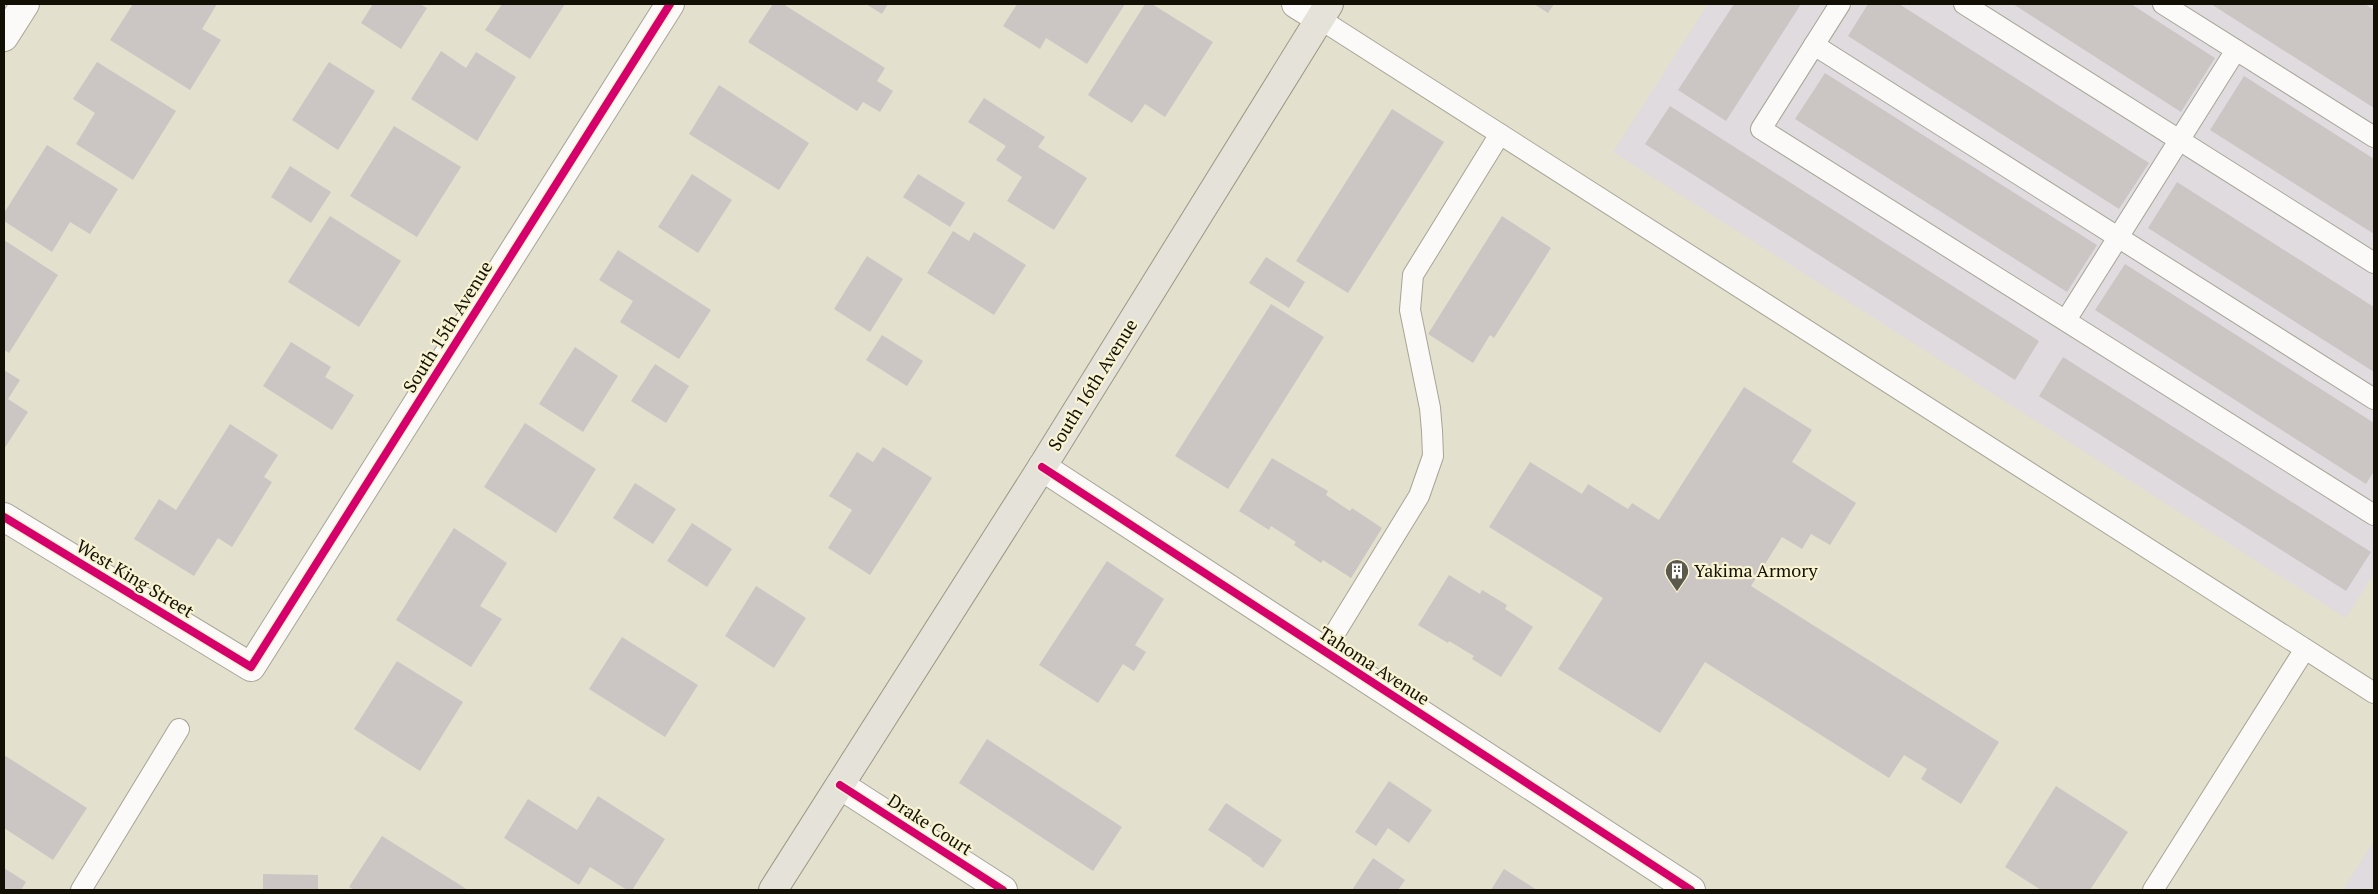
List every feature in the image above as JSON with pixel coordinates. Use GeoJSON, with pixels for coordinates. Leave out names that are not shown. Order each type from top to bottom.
{"type":"FeatureCollection","features":[{"type":"Feature","properties":{"kind":"main road","name":"South 16th Avenue"},"geometry":{"type":"LineString","coordinates":[[773,890],[1042,467],[1324,11]]}},
{"type":"Feature","properties":{"kind":"street"},"geometry":{"type":"LineString","coordinates":[[4,37],[25,4]]}},
{"type":"Feature","properties":{"kind":"street","name":"South 15th Avenue"},"geometry":{"type":"LineString","coordinates":[[252,667],[670,4]]}},
{"type":"Feature","properties":{"kind":"street"},"geometry":{"type":"LineString","coordinates":[[1296,4],[1324,11]]}},
{"type":"Feature","properties":{"kind":"street","name":"Tahoma Avenue"},"geometry":{"type":"LineString","coordinates":[[1042,467],[1691,890]]}},
{"type":"Feature","properties":{"kind":"street","name":"West King Street"},"geometry":{"type":"LineString","coordinates":[[4,517],[252,667]]}},
{"type":"Feature","properties":{"kind":"street","name":"Drake Court"},"geometry":{"type":"LineString","coordinates":[[840,784],[1003,890]]}},
{"type":"Feature","properties":{"kind":"lane"},"geometry":{"type":"LineString","coordinates":[[1840,4],[1761,129],[2374,515]]}},
{"type":"Feature","properties":{"kind":"lane"},"geometry":{"type":"LineString","coordinates":[[1964,4],[2374,263]]}},
{"type":"Feature","properties":{"kind":"lane"},"geometry":{"type":"LineString","coordinates":[[2163,4],[2374,137]]}},
{"type":"Feature","properties":{"kind":"lane"},"geometry":{"type":"LineString","coordinates":[[1324,11],[1500,134],[2374,693]]}},
{"type":"Feature","properties":{"kind":"lane"},"geometry":{"type":"LineString","coordinates":[[1814,45],[2374,399]]}},
{"type":"Feature","properties":{"kind":"lane"},"geometry":{"type":"LineString","coordinates":[[2066,320],[2236,50]]}},
{"type":"Feature","properties":{"kind":"lane"},"geometry":{"type":"LineString","coordinates":[[1324,651],[1419,496],[1428,470],[1432,456],[1432,424],[1410,310],[1413,275],[1500,134]]}},
{"type":"Feature","properties":{"kind":"lane"},"geometry":{"type":"LineString","coordinates":[[2153,890],[2304,649]]}},
{"type":"Feature","properties":{"kind":"lane"},"geometry":{"type":"LineString","coordinates":[[81,890],[179,729]]}},
{"type":"Feature","properties":{"kind":"shaded area"},"geometry":{"type":"Polygon","coordinates":[[[1708,4],[2374,4],[2374,574],[2346,618],[1613,152],[1708,4]]]}},
{"type":"Feature","properties":{"kind":"shaded area"},"geometry":{"type":"Polygon","coordinates":[[[2374,841],[2374,890],[2343,890],[2374,841]]]}},
{"type":"Feature","properties":{"kind":"building"},"geometry":{"type":"Polygon","coordinates":[[[133,4],[217,4],[202,29],[221,40],[190,90],[110,40],[133,4]]]}},
{"type":"Feature","properties":{"kind":"building"},"geometry":{"type":"Polygon","coordinates":[[[373,4],[420,4],[427,8],[401,49],[361,23],[373,4]]]}},
{"type":"Feature","properties":{"kind":"building"},"geometry":{"type":"Polygon","coordinates":[[[502,4],[565,4],[530,59],[485,30],[502,4]]]}},
{"type":"Feature","properties":{"kind":"building"},"geometry":{"type":"Polygon","coordinates":[[[773,4],[783,4],[885,68],[877,81],[893,91],[880,112],[863,102],[857,111],[748,42],[773,4]]]}},
{"type":"Feature","properties":{"kind":"building"},"geometry":{"type":"Polygon","coordinates":[[[866,4],[888,4],[882,14],[866,4]]]}},
{"type":"Feature","properties":{"kind":"building"},"geometry":{"type":"Polygon","coordinates":[[[1017,4],[1125,4],[1087,64],[1046,38],[1040,49],[1003,26],[1017,4]]]}},
{"type":"Feature","properties":{"kind":"building"},"geometry":{"type":"Polygon","coordinates":[[[1145,4],[1152,4],[1213,42],[1165,117],[1145,104],[1132,123],[1088,95],[1145,4]]]}},
{"type":"Feature","properties":{"kind":"building"},"geometry":{"type":"Polygon","coordinates":[[[1534,4],[1554,4],[1548,13],[1534,4]]]}},
{"type":"Feature","properties":{"kind":"building"},"geometry":{"type":"Polygon","coordinates":[[[1734,4],[1801,4],[1726,121],[1678,90],[1734,4]]]}},
{"type":"Feature","properties":{"kind":"building"},"geometry":{"type":"Polygon","coordinates":[[[1868,4],[1899,4],[2149,163],[2119,209],[1848,36],[1868,4]]]}},
{"type":"Feature","properties":{"kind":"building"},"geometry":{"type":"Polygon","coordinates":[[[2013,4],[2131,4],[2215,58],[2181,112],[2013,4]]]}},
{"type":"Feature","properties":{"kind":"building"},"geometry":{"type":"Polygon","coordinates":[[[2211,4],[2365,4],[2374,10],[2374,108],[2211,4]]]}},
{"type":"Feature","properties":{"kind":"building"},"geometry":{"type":"Polygon","coordinates":[[[441,51],[466,68],[476,52],[516,77],[477,141],[411,99],[441,51]]]}},
{"type":"Feature","properties":{"kind":"building"},"geometry":{"type":"Polygon","coordinates":[[[97,62],[176,111],[133,180],[76,144],[95,113],[73,99],[97,62]]]}},
{"type":"Feature","properties":{"kind":"building"},"geometry":{"type":"Polygon","coordinates":[[[329,62],[375,91],[338,150],[292,120],[329,62]]]}},
{"type":"Feature","properties":{"kind":"building"},"geometry":{"type":"Polygon","coordinates":[[[1825,73],[2097,245],[2067,292],[1795,119],[1825,73]]]}},
{"type":"Feature","properties":{"kind":"building"},"geometry":{"type":"Polygon","coordinates":[[[2244,76],[2374,159],[2374,234],[2210,130],[2244,76]]]}},
{"type":"Feature","properties":{"kind":"building"},"geometry":{"type":"Polygon","coordinates":[[[719,85],[809,143],[779,190],[689,134],[719,85]]]}},
{"type":"Feature","properties":{"kind":"building"},"geometry":{"type":"Polygon","coordinates":[[[984,98],[1045,137],[1038,147],[1087,178],[1054,230],[1007,201],[1022,177],[996,160],[1006,146],[968,122],[984,98]]]}},
{"type":"Feature","properties":{"kind":"building"},"geometry":{"type":"Polygon","coordinates":[[[1670,106],[2039,341],[2015,380],[1645,144],[1670,106]]]}},
{"type":"Feature","properties":{"kind":"building"},"geometry":{"type":"Polygon","coordinates":[[[1392,109],[1444,142],[1348,293],[1296,261],[1392,109]]]}},
{"type":"Feature","properties":{"kind":"building"},"geometry":{"type":"Polygon","coordinates":[[[394,126],[461,167],[417,237],[350,196],[394,126]]]}},
{"type":"Feature","properties":{"kind":"building"},"geometry":{"type":"Polygon","coordinates":[[[47,145],[118,189],[90,234],[70,222],[52,252],[4,221],[4,213],[47,145]]]}},
{"type":"Feature","properties":{"kind":"building"},"geometry":{"type":"Polygon","coordinates":[[[290,166],[331,192],[311,223],[271,197],[290,166]]]}},
{"type":"Feature","properties":{"kind":"building"},"geometry":{"type":"Polygon","coordinates":[[[692,174],[732,200],[698,253],[658,227],[692,174]]]}},
{"type":"Feature","properties":{"kind":"building"},"geometry":{"type":"Polygon","coordinates":[[[918,174],[965,203],[950,227],[903,197],[918,174]]]}},
{"type":"Feature","properties":{"kind":"building"},"geometry":{"type":"Polygon","coordinates":[[[2177,182],[2374,307],[2374,372],[2148,228],[2177,182]]]}},
{"type":"Feature","properties":{"kind":"building"},"geometry":{"type":"Polygon","coordinates":[[[330,216],[401,261],[359,327],[288,282],[330,216]]]}},
{"type":"Feature","properties":{"kind":"building"},"geometry":{"type":"Polygon","coordinates":[[[1502,216],[1551,248],[1494,338],[1490,335],[1473,363],[1428,334],[1502,216]]]}},
{"type":"Feature","properties":{"kind":"building"},"geometry":{"type":"Polygon","coordinates":[[[953,231],[969,241],[974,232],[1026,265],[994,315],[927,273],[953,231]]]}},
{"type":"Feature","properties":{"kind":"building"},"geometry":{"type":"Polygon","coordinates":[[[4,240],[58,275],[9,353],[4,350],[4,240]]]}},
{"type":"Feature","properties":{"kind":"building"},"geometry":{"type":"Polygon","coordinates":[[[618,250],[711,310],[679,359],[620,322],[633,301],[599,280],[618,250]]]}},
{"type":"Feature","properties":{"kind":"building"},"geometry":{"type":"Polygon","coordinates":[[[867,256],[903,279],[870,332],[834,309],[867,256]]]}},
{"type":"Feature","properties":{"kind":"building"},"geometry":{"type":"Polygon","coordinates":[[[1266,257],[1305,282],[1289,308],[1249,283],[1266,257]]]}},
{"type":"Feature","properties":{"kind":"building"},"geometry":{"type":"Polygon","coordinates":[[[2125,264],[2374,423],[2374,471],[2366,484],[2095,310],[2125,264]]]}},
{"type":"Feature","properties":{"kind":"building"},"geometry":{"type":"Polygon","coordinates":[[[1271,304],[1324,337],[1228,489],[1175,456],[1271,304]]]}},
{"type":"Feature","properties":{"kind":"building"},"geometry":{"type":"Polygon","coordinates":[[[882,335],[923,361],[907,386],[866,360],[882,335]]]}},
{"type":"Feature","properties":{"kind":"building"},"geometry":{"type":"Polygon","coordinates":[[[291,342],[331,367],[325,377],[354,395],[332,430],[263,386],[291,342]]]}},
{"type":"Feature","properties":{"kind":"building"},"geometry":{"type":"Polygon","coordinates":[[[575,347],[618,376],[583,432],[539,404],[575,347]]]}},
{"type":"Feature","properties":{"kind":"building"},"geometry":{"type":"Polygon","coordinates":[[[2063,357],[2371,552],[2346,591],[2039,396],[2063,357]]]}},
{"type":"Feature","properties":{"kind":"building"},"geometry":{"type":"Polygon","coordinates":[[[655,364],[689,386],[666,423],[631,401],[655,364]]]}},
{"type":"Feature","properties":{"kind":"building"},"geometry":{"type":"Polygon","coordinates":[[[4,370],[20,380],[8,399],[28,412],[4,449],[4,370]]]}},
{"type":"Feature","properties":{"kind":"building","name":"Yakima Armory"},"geometry":{"type":"Polygon","coordinates":[[[1744,387],[1812,430],[1792,462],[1856,503],[1830,545],[1811,534],[1802,549],[1782,537],[1751,586],[1999,742],[1961,804],[1921,779],[1927,769],[1904,755],[1889,778],[1705,662],[1660,733],[1558,669],[1603,598],[1489,527],[1530,462],[1582,494],[1588,484],[1628,509],[1632,503],[1659,520],[1744,387]]]}},
{"type":"Feature","properties":{"kind":"building"},"geometry":{"type":"Polygon","coordinates":[[[525,423],[596,469],[556,533],[484,487],[525,423]]]}},
{"type":"Feature","properties":{"kind":"building"},"geometry":{"type":"Polygon","coordinates":[[[230,424],[278,455],[264,477],[272,482],[232,547],[218,538],[194,576],[134,539],[159,499],[176,510],[230,424]]]}},
{"type":"Feature","properties":{"kind":"building"},"geometry":{"type":"Polygon","coordinates":[[[883,447],[932,478],[870,575],[828,548],[852,510],[829,496],[857,452],[873,462],[883,447]]]}},
{"type":"Feature","properties":{"kind":"building"},"geometry":{"type":"Polygon","coordinates":[[[1272,458],[1328,491],[1326,495],[1350,511],[1352,508],[1382,528],[1351,578],[1323,560],[1321,563],[1294,545],[1296,542],[1271,526],[1269,530],[1239,511],[1272,458]]]}},
{"type":"Feature","properties":{"kind":"building"},"geometry":{"type":"Polygon","coordinates":[[[635,483],[676,509],[653,544],[613,518],[635,483]]]}},
{"type":"Feature","properties":{"kind":"building"},"geometry":{"type":"Polygon","coordinates":[[[692,523],[732,549],[707,587],[667,561],[692,523]]]}},
{"type":"Feature","properties":{"kind":"building"},"geometry":{"type":"Polygon","coordinates":[[[454,528],[507,563],[480,606],[502,619],[471,667],[396,620],[454,528]]]}},
{"type":"Feature","properties":{"kind":"building"},"geometry":{"type":"Polygon","coordinates":[[[1107,561],[1164,599],[1135,645],[1146,652],[1134,671],[1123,664],[1098,703],[1039,665],[1107,561]]]}},
{"type":"Feature","properties":{"kind":"building"},"geometry":{"type":"Polygon","coordinates":[[[1449,575],[1480,594],[1482,590],[1507,605],[1505,609],[1533,627],[1501,677],[1472,659],[1474,656],[1418,625],[1449,575]]]}},
{"type":"Feature","properties":{"kind":"building"},"geometry":{"type":"Polygon","coordinates":[[[756,586],[806,618],[774,668],[725,636],[756,586]]]}},
{"type":"Feature","properties":{"kind":"building"},"geometry":{"type":"Polygon","coordinates":[[[622,637],[698,685],[665,737],[589,689],[622,637]]]}},
{"type":"Feature","properties":{"kind":"building"},"geometry":{"type":"Polygon","coordinates":[[[397,661],[463,702],[420,771],[354,729],[397,661]]]}},
{"type":"Feature","properties":{"kind":"building"},"geometry":{"type":"Polygon","coordinates":[[[987,739],[1122,827],[1093,871],[959,783],[987,739]]]}},
{"type":"Feature","properties":{"kind":"building"},"geometry":{"type":"Polygon","coordinates":[[[4,755],[87,808],[53,860],[4,828],[4,755]]]}},
{"type":"Feature","properties":{"kind":"building"},"geometry":{"type":"Polygon","coordinates":[[[1389,781],[1432,810],[1409,843],[1388,828],[1376,846],[1355,832],[1389,781]]]}},
{"type":"Feature","properties":{"kind":"building"},"geometry":{"type":"Polygon","coordinates":[[[2056,786],[2128,832],[2090,890],[2041,890],[2005,867],[2056,786]]]}},
{"type":"Feature","properties":{"kind":"building"},"geometry":{"type":"Polygon","coordinates":[[[598,796],[665,839],[632,890],[627,890],[590,867],[579,885],[504,838],[528,799],[577,830],[598,796]]]}},
{"type":"Feature","properties":{"kind":"building"},"geometry":{"type":"Polygon","coordinates":[[[1226,803],[1282,840],[1263,868],[1208,830],[1226,803]]]}},
{"type":"Feature","properties":{"kind":"building"},"geometry":{"type":"Polygon","coordinates":[[[382,836],[468,890],[355,890],[349,887],[382,836]]]}},
{"type":"Feature","properties":{"kind":"building"},"geometry":{"type":"Polygon","coordinates":[[[1373,858],[1405,880],[1398,890],[1352,890],[1373,858]]]}},
{"type":"Feature","properties":{"kind":"building"},"geometry":{"type":"Polygon","coordinates":[[[4,868],[26,882],[21,890],[4,890],[4,868]]]}},
{"type":"Feature","properties":{"kind":"building"},"geometry":{"type":"Polygon","coordinates":[[[1504,869],[1537,890],[1491,890],[1504,869]]]}},
{"type":"Feature","properties":{"kind":"building"},"geometry":{"type":"Polygon","coordinates":[[[263,874],[318,875],[318,890],[263,890],[263,874]]]}},
{"type":"Feature","properties":{"kind":"cycle path"},"geometry":{"type":"LineString","coordinates":[[4,517],[251,667],[670,4]]}},
{"type":"Feature","properties":{"kind":"cycle path"},"geometry":{"type":"LineString","coordinates":[[1042,467],[1691,890]]}},
{"type":"Feature","properties":{"kind":"cycle path"},"geometry":{"type":"LineString","coordinates":[[840,785],[1003,890]]}},
{"type":"Feature","properties":{"kind":"place","name":"Yakima Armory"},"geometry":{"type":"Point","coordinates":[1677,592]}}]}
